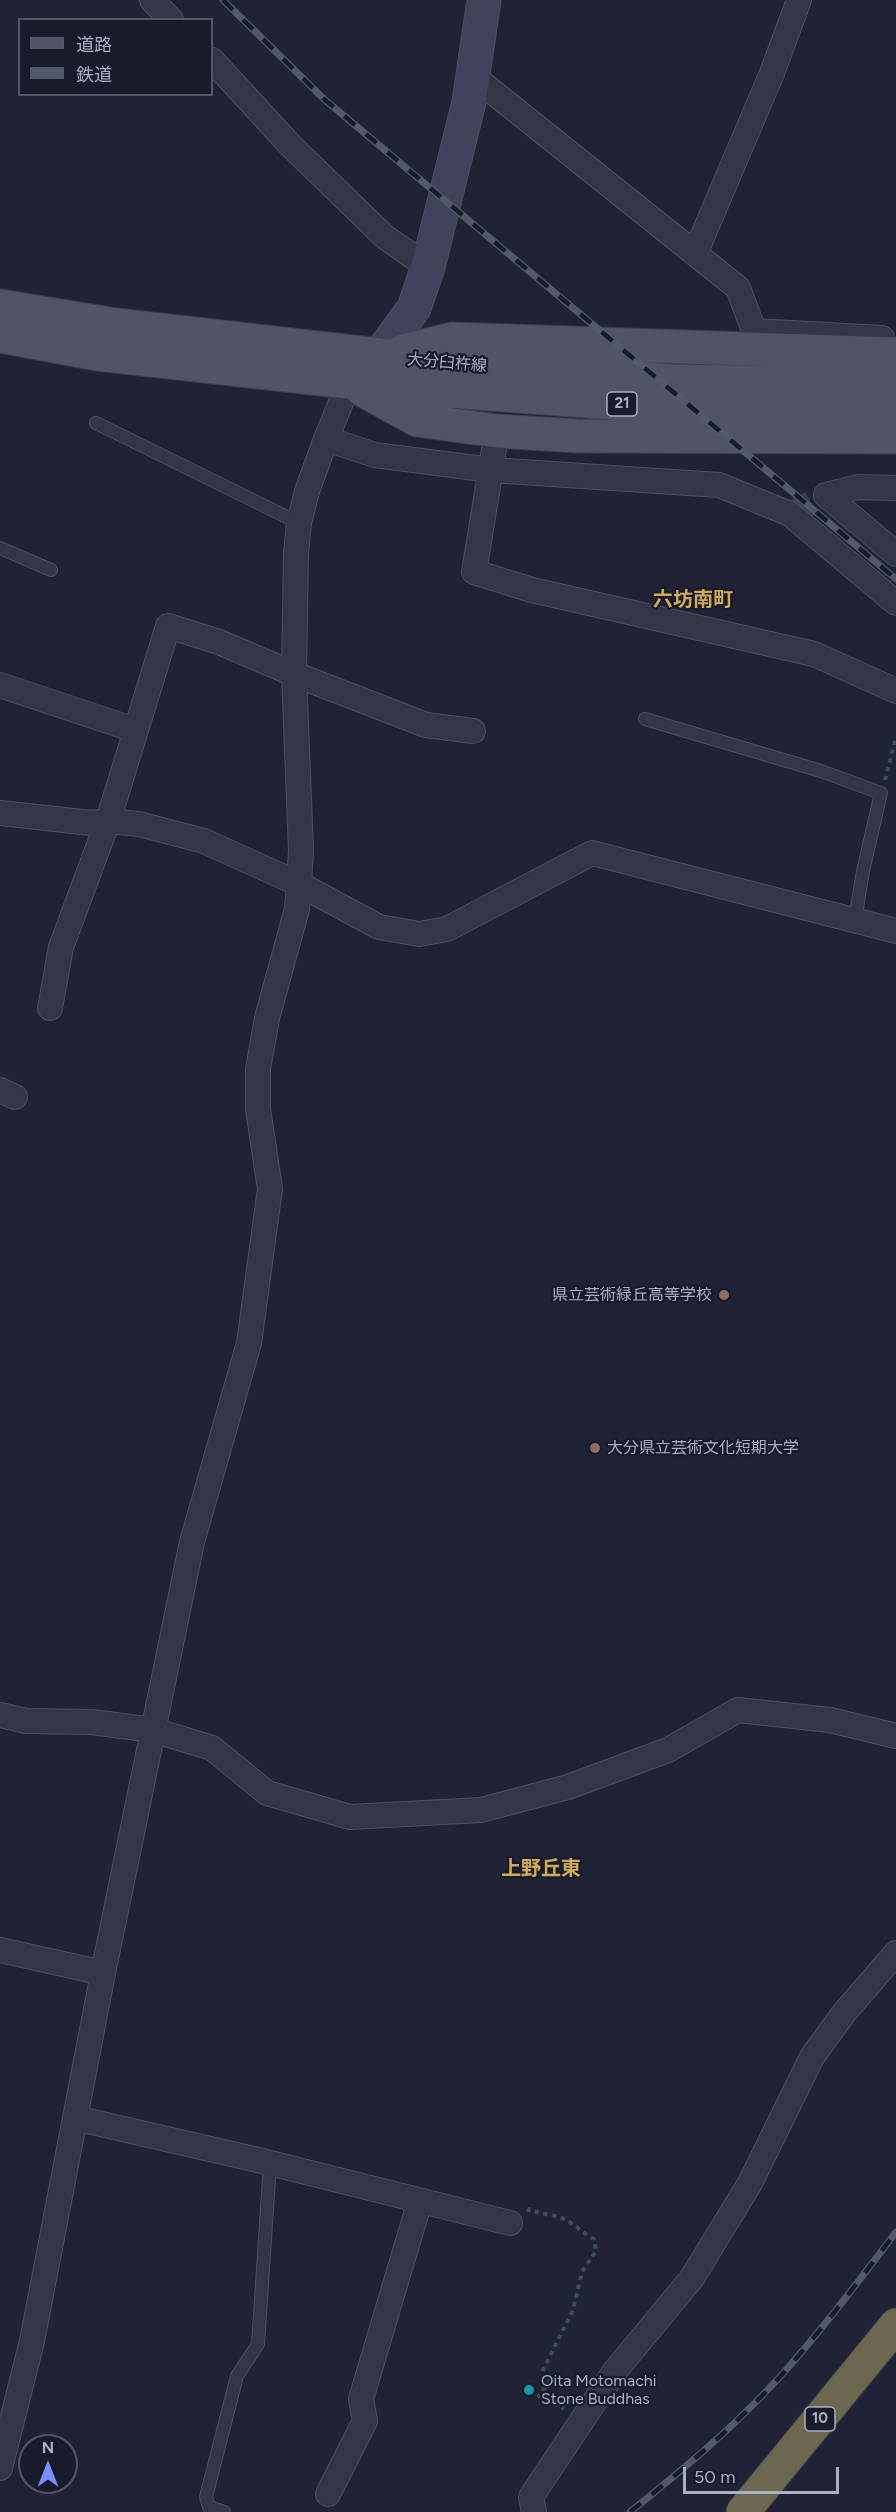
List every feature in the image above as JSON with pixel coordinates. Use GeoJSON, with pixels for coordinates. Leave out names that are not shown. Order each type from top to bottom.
{"type":"FeatureCollection","features":[{"type":"Feature","properties":{"kind":"highway","name":"10"},"geometry":{"type":"LineString","coordinates":[[743,2512],[896,2325]]}},
{"type":"Feature","properties":{"kind":"main road","name":"大分臼杵線"},"geometry":{"type":"LineString","coordinates":[[0,306],[116,325],[378,357],[673,381],[896,385]]}},
{"type":"Feature","properties":{"kind":"main road","name":"大分臼杵線"},"geometry":{"type":"LineString","coordinates":[[0,336],[97,354],[349,383],[525,398],[670,407],[896,412]]}},
{"type":"Feature","properties":{"kind":"main road"},"geometry":{"type":"LineString","coordinates":[[378,357],[452,339],[885,346]]}},
{"type":"Feature","properties":{"kind":"main road"},"geometry":{"type":"LineString","coordinates":[[349,383],[417,420],[497,431],[578,436],[896,437]]}},
{"type":"Feature","properties":{"kind":"street"},"geometry":{"type":"LineString","coordinates":[[152,0],[169,18]]}},
{"type":"Feature","properties":{"kind":"street"},"geometry":{"type":"LineString","coordinates":[[0,2468],[32,2341],[103,1972],[192,1542],[249,1343],[270,1190],[258,1108],[258,1069],[267,1018],[297,909],[299,884],[301,850],[294,674],[299,523],[326,439],[349,383],[378,357],[414,308],[428,267],[469,102],[484,0]]}},
{"type":"Feature","properties":{"kind":"street"},"geometry":{"type":"LineString","coordinates":[[695,254],[772,73],[799,0]]}},
{"type":"Feature","properties":{"kind":"street"},"geometry":{"type":"LineString","coordinates":[[213,61],[291,146],[385,237],[428,267]]}},
{"type":"Feature","properties":{"kind":"street"},"geometry":{"type":"LineString","coordinates":[[473,76],[738,288],[754,331],[885,346]]}},
{"type":"Feature","properties":{"kind":"street"},"geometry":{"type":"LineString","coordinates":[[497,431],[474,572],[532,590],[814,654],[896,691]]}},
{"type":"Feature","properties":{"kind":"street"},"geometry":{"type":"LineString","coordinates":[[326,439],[375,455],[491,470],[719,485],[790,514],[896,603]]}},
{"type":"Feature","properties":{"kind":"street"},"geometry":{"type":"LineString","coordinates":[[896,488],[858,487],[826,495],[896,554]]}},
{"type":"Feature","properties":{"kind":"street"},"geometry":{"type":"LineString","coordinates":[[50,1008],[61,947],[108,821],[168,626],[219,642],[426,725],[473,731]]}},
{"type":"Feature","properties":{"kind":"street"},"geometry":{"type":"LineString","coordinates":[[0,685],[135,730]]}},
{"type":"Feature","properties":{"kind":"street"},"geometry":{"type":"LineString","coordinates":[[0,813],[91,823],[108,821],[139,824],[204,841],[299,884],[379,927],[419,934],[447,929],[592,853],[896,931]]}},
{"type":"Feature","properties":{"kind":"street"},"geometry":{"type":"LineString","coordinates":[[0,1715],[26,1721],[92,1722],[153,1730],[212,1748],[267,1793],[350,1817],[481,1810],[568,1787],[668,1750],[738,1710],[830,1720],[896,1736]]}},
{"type":"Feature","properties":{"kind":"street"},"geometry":{"type":"LineString","coordinates":[[0,1950],[103,1972]]}},
{"type":"Feature","properties":{"kind":"street"},"geometry":{"type":"LineString","coordinates":[[534,2512],[531,2497],[583,2419],[630,2351],[692,2278],[750,2182],[812,2057],[839,2020],[896,1953]]}},
{"type":"Feature","properties":{"kind":"street"},"geometry":{"type":"LineString","coordinates":[[75,2118],[270,2163],[510,2223]]}},
{"type":"Feature","properties":{"kind":"street"},"geometry":{"type":"LineString","coordinates":[[328,2493],[365,2421],[361,2399],[420,2201]]}},
{"type":"Feature","properties":{"kind":"lane"},"geometry":{"type":"LineString","coordinates":[[96,423],[299,523]]}},
{"type":"Feature","properties":{"kind":"lane"},"geometry":{"type":"LineString","coordinates":[[0,548],[51,570]]}},
{"type":"Feature","properties":{"kind":"lane"},"geometry":{"type":"LineString","coordinates":[[645,719],[820,771],[881,793],[863,871],[855,920]]}},
{"type":"Feature","properties":{"kind":"lane"},"geometry":{"type":"LineString","coordinates":[[224,2512],[209,2507],[206,2497],[237,2376],[258,2344],[270,2163]]}},
{"type":"Feature","properties":{"kind":"path"},"geometry":{"type":"LineString","coordinates":[[881,793],[896,737]]}},
{"type":"Feature","properties":{"kind":"path"},"geometry":{"type":"LineString","coordinates":[[510,2223],[526,2222],[529,2209],[566,2220],[594,2239],[596,2251],[582,2272],[573,2310],[542,2372],[551,2379],[538,2396],[583,2419]]}},
{"type":"Feature","properties":{"kind":"tunnel"},"geometry":{"type":"LineString","coordinates":[[790,514],[826,495]]}},
{"type":"Feature","properties":{"kind":"railway"},"geometry":{"type":"LineString","coordinates":[[223,0],[324,99],[896,579]]}},
{"type":"Feature","properties":{"kind":"railway"},"geometry":{"type":"LineString","coordinates":[[630,2512],[706,2449],[759,2399],[823,2326],[896,2232]]}},
{"type":"Feature","properties":{"kind":"place","name":"県立芸術緑丘高等学校"},"geometry":{"type":"Point","coordinates":[724,1295]}},
{"type":"Feature","properties":{"kind":"place","name":"大分県立芸術文化短期大学"},"geometry":{"type":"Point","coordinates":[595,1448]}},
{"type":"Feature","properties":{"kind":"place","name":"Oita Motomachi Stone Buddhas"},"geometry":{"type":"Point","coordinates":[529,2390]}},
{"type":"Feature","properties":{"kind":"district","name":"六坊南町"},"geometry":{"type":"Point","coordinates":[693,600]}},
{"type":"Feature","properties":{"kind":"district","name":"上野丘東"},"geometry":{"type":"Point","coordinates":[541,1869]}}]}
